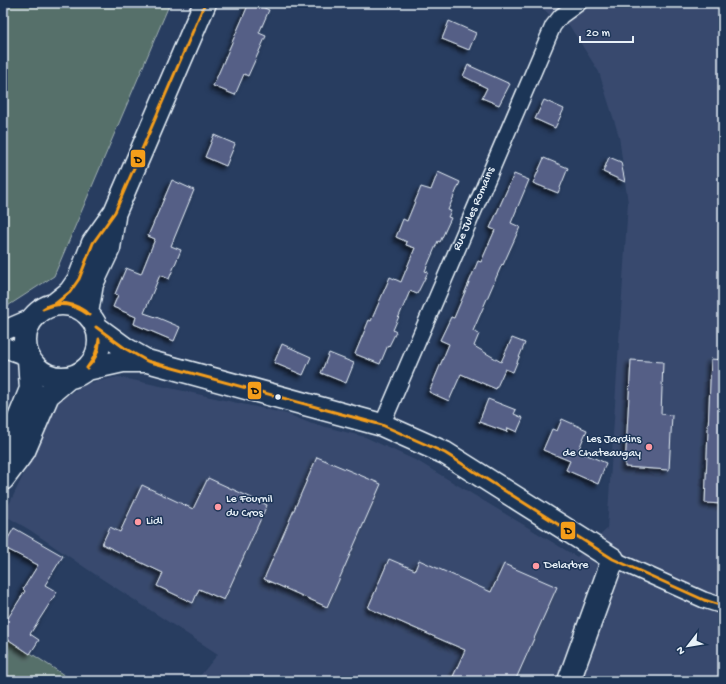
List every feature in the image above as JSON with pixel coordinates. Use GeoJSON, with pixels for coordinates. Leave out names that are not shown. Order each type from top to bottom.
{"type":"FeatureCollection","features":[{"type":"Feature","properties":{"kind":"main road"},"geometry":{"type":"LineString","coordinates":[[55,304],[70,292],[79,279],[93,243],[115,212],[204,3]]}},
{"type":"Feature","properties":{"kind":"main road"},"geometry":{"type":"LineString","coordinates":[[3,479],[24,451],[48,395],[94,360],[98,349],[99,338],[92,320],[92,284],[109,248],[115,212]]}},
{"type":"Feature","properties":{"kind":"main road"},"geometry":{"type":"LineString","coordinates":[[3,469],[9,443],[31,389],[28,357],[24,337],[27,327],[32,318],[46,306],[67,303],[78,307],[126,350],[147,361],[382,424],[445,453],[613,559],[569,681]]}},
{"type":"Feature","properties":{"kind":"main road"},"geometry":{"type":"LineString","coordinates":[[28,357],[36,368],[45,374],[57,378],[123,361],[147,361]]}},
{"type":"Feature","properties":{"kind":"street","name":"Rue Jules Romains"},"geometry":{"type":"LineString","coordinates":[[382,424],[553,26],[561,16],[579,3]]}},
{"type":"Feature","properties":{"kind":"street"},"geometry":{"type":"LineString","coordinates":[[3,332],[32,318]]}},
{"type":"Feature","properties":{"kind":"street"},"geometry":{"type":"LineString","coordinates":[[3,347],[28,357]]}},
{"type":"Feature","properties":{"kind":"street"},"geometry":{"type":"LineString","coordinates":[[613,559],[704,600],[723,606]]}},
{"type":"Feature","properties":{"kind":"shaded area"},"geometry":{"type":"Polygon","coordinates":[[[537,3],[723,3],[723,681],[196,681],[218,654],[96,575],[30,530],[4,515],[59,401],[85,384],[118,377],[287,414],[312,424],[365,437],[419,462],[577,557],[607,529],[628,203],[619,136],[599,72],[569,25],[549,14],[537,3]]]}},
{"type":"Feature","properties":{"kind":"green space"},"geometry":{"type":"Polygon","coordinates":[[[3,3],[170,3],[54,276],[3,309],[3,3]]]}},
{"type":"Feature","properties":{"kind":"green space"},"geometry":{"type":"Polygon","coordinates":[[[3,635],[73,681],[3,681],[3,635]]]}},
{"type":"Feature","properties":{"kind":"building"},"geometry":{"type":"Polygon","coordinates":[[[249,3],[253,3],[269,10],[259,33],[266,36],[248,76],[244,74],[235,95],[213,86],[249,3]]]}},
{"type":"Feature","properties":{"kind":"building"},"geometry":{"type":"Polygon","coordinates":[[[449,21],[476,33],[469,50],[442,39],[449,21]]]}},
{"type":"Feature","properties":{"kind":"building"},"geometry":{"type":"Polygon","coordinates":[[[468,65],[510,84],[499,105],[482,98],[487,88],[463,76],[468,65]]]}},
{"type":"Feature","properties":{"kind":"building"},"geometry":{"type":"Polygon","coordinates":[[[544,100],[564,109],[555,128],[535,119],[544,100]]]}},
{"type":"Feature","properties":{"kind":"building"},"geometry":{"type":"Polygon","coordinates":[[[214,135],[235,144],[226,166],[205,157],[214,135]]]}},
{"type":"Feature","properties":{"kind":"building"},"geometry":{"type":"Polygon","coordinates":[[[609,157],[621,162],[625,182],[603,172],[609,157]]]}},
{"type":"Feature","properties":{"kind":"building"},"geometry":{"type":"Polygon","coordinates":[[[544,158],[568,168],[558,193],[533,183],[544,158]]]}},
{"type":"Feature","properties":{"kind":"building"},"geometry":{"type":"Polygon","coordinates":[[[438,172],[460,182],[448,210],[451,211],[448,217],[451,218],[440,242],[438,241],[425,271],[428,272],[417,294],[410,291],[393,330],[396,332],[389,346],[388,345],[380,364],[355,354],[369,320],[371,321],[390,277],[401,282],[415,248],[406,245],[407,242],[396,237],[403,219],[407,221],[421,187],[431,190],[438,172]]]}},
{"type":"Feature","properties":{"kind":"building"},"geometry":{"type":"Polygon","coordinates":[[[514,174],[529,180],[511,223],[520,227],[473,331],[479,334],[474,346],[501,362],[512,338],[525,343],[513,372],[505,369],[496,389],[461,374],[449,401],[429,392],[449,344],[440,340],[451,317],[454,318],[478,261],[481,262],[495,230],[490,228],[514,174]]]}},
{"type":"Feature","properties":{"kind":"building"},"geometry":{"type":"Polygon","coordinates":[[[172,180],[194,190],[171,246],[181,250],[169,279],[160,275],[144,313],[180,327],[174,341],[134,324],[136,317],[113,307],[118,295],[115,294],[126,268],[141,274],[155,239],[148,236],[172,180]]]}},
{"type":"Feature","properties":{"kind":"building"},"geometry":{"type":"Polygon","coordinates":[[[282,344],[311,357],[303,375],[274,363],[282,344]]]}},
{"type":"Feature","properties":{"kind":"building"},"geometry":{"type":"Polygon","coordinates":[[[329,353],[354,363],[346,383],[321,373],[329,353]]]}},
{"type":"Feature","properties":{"kind":"building"},"geometry":{"type":"Polygon","coordinates":[[[711,359],[723,360],[723,504],[705,503],[711,359]]]}},
{"type":"Feature","properties":{"kind":"building"},"geometry":{"type":"Polygon","coordinates":[[[631,360],[663,362],[661,414],[672,415],[669,470],[625,467],[631,360]]]}},
{"type":"Feature","properties":{"kind":"building"},"geometry":{"type":"Polygon","coordinates":[[[488,399],[516,410],[514,414],[523,418],[517,432],[508,428],[507,432],[479,422],[488,399]]]}},
{"type":"Feature","properties":{"kind":"building"},"geometry":{"type":"Polygon","coordinates":[[[562,419],[587,430],[578,451],[606,463],[598,484],[566,470],[570,461],[543,450],[552,429],[557,431],[562,419]]]}},
{"type":"Feature","properties":{"kind":"building"},"geometry":{"type":"Polygon","coordinates":[[[317,457],[381,484],[327,607],[264,579],[317,457]]]}},
{"type":"Feature","properties":{"kind":"building"},"geometry":{"type":"Polygon","coordinates":[[[208,478],[267,505],[224,600],[199,589],[193,603],[157,586],[163,573],[102,544],[110,527],[120,532],[142,485],[193,509],[208,478]]]}},
{"type":"Feature","properties":{"kind":"building"},"geometry":{"type":"Polygon","coordinates":[[[14,528],[63,556],[45,585],[57,592],[30,634],[39,640],[30,654],[3,636],[3,626],[25,591],[23,589],[38,565],[3,547],[14,528]]]}},
{"type":"Feature","properties":{"kind":"building"},"geometry":{"type":"Polygon","coordinates":[[[389,559],[415,570],[419,560],[491,592],[504,564],[557,587],[515,681],[451,681],[465,650],[368,608],[389,559]]]}},
{"type":"Feature","properties":{"kind":"transit line","name":"D"},"geometry":{"type":"LineString","coordinates":[[55,304],[70,292],[79,279],[93,243],[115,212],[205,3]]}},
{"type":"Feature","properties":{"kind":"transit line","name":"D"},"geometry":{"type":"LineString","coordinates":[[43,309],[54,304],[61,303],[73,305],[89,315]]}},
{"type":"Feature","properties":{"kind":"transit line","name":"D"},"geometry":{"type":"LineString","coordinates":[[43,309],[61,304],[78,308],[89,315]]}},
{"type":"Feature","properties":{"kind":"transit line","name":"D"},"geometry":{"type":"LineString","coordinates":[[96,327],[126,349],[147,361],[382,425],[445,453],[613,559],[704,600],[723,606]]}},
{"type":"Feature","properties":{"kind":"transit line","name":"D"},"geometry":{"type":"LineString","coordinates":[[87,368],[95,355],[99,339]]}},
{"type":"Feature","properties":{"kind":"transit line","name":"D"},"geometry":{"type":"LineString","coordinates":[[87,368],[96,355],[99,347],[99,339]]}},
{"type":"Feature","properties":{"kind":"place","name":"Les Jardins de Chateaugay"},"geometry":{"type":"Point","coordinates":[649,447]}},
{"type":"Feature","properties":{"kind":"place","name":"Le Fournil du Cros"},"geometry":{"type":"Point","coordinates":[218,507]}},
{"type":"Feature","properties":{"kind":"place","name":"Lidl"},"geometry":{"type":"Point","coordinates":[138,522]}},
{"type":"Feature","properties":{"kind":"place","name":"Delarbre"},"geometry":{"type":"Point","coordinates":[536,566]}}]}
